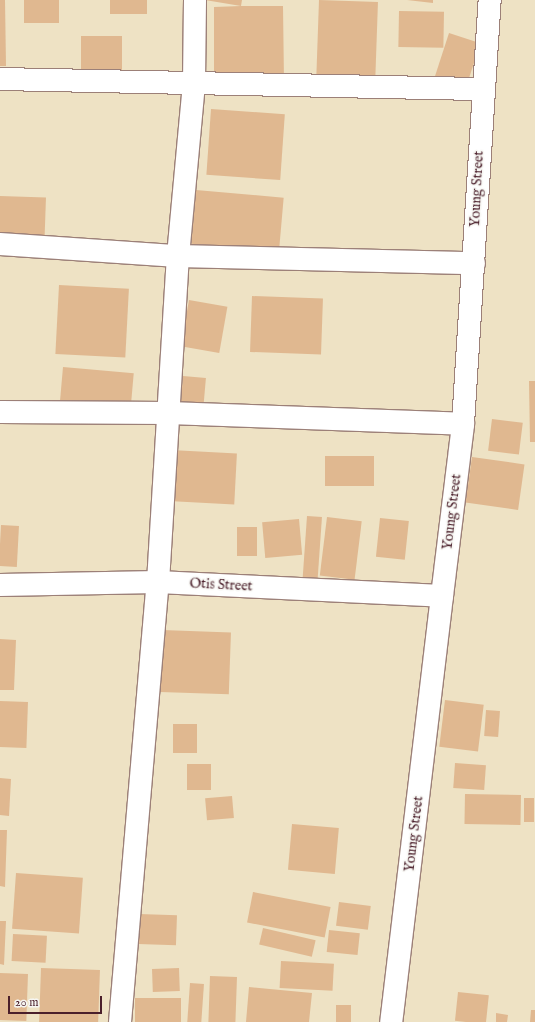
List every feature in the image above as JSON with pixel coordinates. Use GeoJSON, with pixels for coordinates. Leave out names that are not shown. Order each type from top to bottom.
{"type":"FeatureCollection","features":[{"type":"Feature","properties":{"kind":"street"},"geometry":{"type":"LineString","coordinates":[[120,1022],[158,582],[178,256],[194,82],[195,0]]}},
{"type":"Feature","properties":{"kind":"street","name":"Young Street"},"geometry":{"type":"LineString","coordinates":[[391,1022],[463,424],[474,263],[482,89],[490,0]]}},
{"type":"Feature","properties":{"kind":"street"},"geometry":{"type":"LineString","coordinates":[[0,79],[482,89]]}},
{"type":"Feature","properties":{"kind":"street"},"geometry":{"type":"LineString","coordinates":[[0,244],[178,256],[474,263]]}},
{"type":"Feature","properties":{"kind":"street"},"geometry":{"type":"LineString","coordinates":[[0,412],[169,413],[463,424]]}},
{"type":"Feature","properties":{"kind":"street","name":"Otis Street"},"geometry":{"type":"LineString","coordinates":[[0,585],[158,582],[442,596]]}},
{"type":"Feature","properties":{"kind":"building"},"geometry":{"type":"Polygon","coordinates":[[[0,0],[5,0],[6,66],[0,66],[0,0]]]}},
{"type":"Feature","properties":{"kind":"building"},"geometry":{"type":"Polygon","coordinates":[[[24,0],[59,0],[59,23],[24,23],[24,0]]]}},
{"type":"Feature","properties":{"kind":"building"},"geometry":{"type":"Polygon","coordinates":[[[110,0],[147,0],[147,14],[110,14],[110,0]]]}},
{"type":"Feature","properties":{"kind":"building"},"geometry":{"type":"Polygon","coordinates":[[[205,0],[242,0],[241,6],[205,0]]]}},
{"type":"Feature","properties":{"kind":"building"},"geometry":{"type":"Polygon","coordinates":[[[319,0],[378,2],[375,82],[316,80],[319,0]]]}},
{"type":"Feature","properties":{"kind":"building"},"geometry":{"type":"Polygon","coordinates":[[[407,0],[433,0],[433,3],[407,0]]]}},
{"type":"Feature","properties":{"kind":"building"},"geometry":{"type":"Polygon","coordinates":[[[283,6],[284,81],[214,82],[214,7],[283,6]]]}},
{"type":"Feature","properties":{"kind":"building"},"geometry":{"type":"Polygon","coordinates":[[[399,11],[444,12],[443,48],[398,47],[399,11]]]}},
{"type":"Feature","properties":{"kind":"building"},"geometry":{"type":"Polygon","coordinates":[[[449,33],[480,43],[466,89],[434,79],[449,33]]]}},
{"type":"Feature","properties":{"kind":"building"},"geometry":{"type":"Polygon","coordinates":[[[81,36],[122,36],[122,78],[81,78],[81,36]]]}},
{"type":"Feature","properties":{"kind":"building"},"geometry":{"type":"Polygon","coordinates":[[[211,109],[285,114],[280,180],[206,175],[211,109]]]}},
{"type":"Feature","properties":{"kind":"building"},"geometry":{"type":"Polygon","coordinates":[[[196,190],[284,198],[279,251],[191,244],[196,190]]]}},
{"type":"Feature","properties":{"kind":"building"},"geometry":{"type":"Polygon","coordinates":[[[0,196],[46,198],[44,241],[0,239],[0,196]]]}},
{"type":"Feature","properties":{"kind":"building"},"geometry":{"type":"Polygon","coordinates":[[[59,285],[129,289],[125,358],[55,354],[59,285]]]}},
{"type":"Feature","properties":{"kind":"building"},"geometry":{"type":"Polygon","coordinates":[[[252,296],[323,298],[321,354],[250,352],[252,296]]]}},
{"type":"Feature","properties":{"kind":"building"},"geometry":{"type":"Polygon","coordinates":[[[189,300],[227,307],[219,353],[181,346],[189,300]]]}},
{"type":"Feature","properties":{"kind":"building"},"geometry":{"type":"Polygon","coordinates":[[[63,367],[134,373],[131,408],[60,402],[63,367]]]}},
{"type":"Feature","properties":{"kind":"building"},"geometry":{"type":"Polygon","coordinates":[[[183,376],[206,378],[203,410],[180,408],[183,376]]]}},
{"type":"Feature","properties":{"kind":"building"},"geometry":{"type":"Polygon","coordinates":[[[529,381],[535,381],[535,442],[530,442],[529,381]]]}},
{"type":"Feature","properties":{"kind":"building"},"geometry":{"type":"Polygon","coordinates":[[[492,419],[523,423],[519,455],[488,451],[492,419]]]}},
{"type":"Feature","properties":{"kind":"building"},"geometry":{"type":"Polygon","coordinates":[[[171,450],[237,453],[234,504],[168,501],[171,450]]]}},
{"type":"Feature","properties":{"kind":"building"},"geometry":{"type":"Polygon","coordinates":[[[325,456],[374,456],[374,486],[325,486],[325,456]]]}},
{"type":"Feature","properties":{"kind":"building"},"geometry":{"type":"Polygon","coordinates":[[[472,457],[524,464],[518,510],[466,503],[472,457]]]}},
{"type":"Feature","properties":{"kind":"building"},"geometry":{"type":"Polygon","coordinates":[[[307,516],[322,517],[317,588],[302,587],[307,516]]]}},
{"type":"Feature","properties":{"kind":"building"},"geometry":{"type":"Polygon","coordinates":[[[327,517],[362,521],[355,580],[320,576],[327,517]]]}},
{"type":"Feature","properties":{"kind":"building"},"geometry":{"type":"Polygon","coordinates":[[[380,518],[409,521],[405,560],[376,557],[380,518]]]}},
{"type":"Feature","properties":{"kind":"building"},"geometry":{"type":"Polygon","coordinates":[[[299,519],[302,555],[265,558],[262,522],[299,519]]]}},
{"type":"Feature","properties":{"kind":"building"},"geometry":{"type":"Polygon","coordinates":[[[1,525],[19,526],[17,567],[0,566],[1,525]]]}},
{"type":"Feature","properties":{"kind":"building"},"geometry":{"type":"Polygon","coordinates":[[[237,527],[257,527],[257,556],[237,556],[237,527]]]}},
{"type":"Feature","properties":{"kind":"building"},"geometry":{"type":"Polygon","coordinates":[[[162,630],[231,632],[229,694],[160,692],[162,630]]]}},
{"type":"Feature","properties":{"kind":"building"},"geometry":{"type":"Polygon","coordinates":[[[0,639],[16,640],[14,690],[0,690],[0,639]]]}},
{"type":"Feature","properties":{"kind":"building"},"geometry":{"type":"Polygon","coordinates":[[[445,700],[484,705],[478,751],[439,747],[445,700]]]}},
{"type":"Feature","properties":{"kind":"building"},"geometry":{"type":"Polygon","coordinates":[[[0,701],[28,702],[26,748],[0,747],[0,701]]]}},
{"type":"Feature","properties":{"kind":"building"},"geometry":{"type":"Polygon","coordinates":[[[486,710],[500,711],[498,737],[484,736],[486,710]]]}},
{"type":"Feature","properties":{"kind":"building"},"geometry":{"type":"Polygon","coordinates":[[[173,724],[197,724],[197,753],[173,753],[173,724]]]}},
{"type":"Feature","properties":{"kind":"building"},"geometry":{"type":"Polygon","coordinates":[[[455,763],[486,765],[484,790],[453,788],[455,763]]]}},
{"type":"Feature","properties":{"kind":"building"},"geometry":{"type":"Polygon","coordinates":[[[187,764],[211,764],[211,790],[187,790],[187,764]]]}},
{"type":"Feature","properties":{"kind":"building"},"geometry":{"type":"Polygon","coordinates":[[[0,778],[11,779],[9,816],[0,815],[0,778]]]}},
{"type":"Feature","properties":{"kind":"building"},"geometry":{"type":"Polygon","coordinates":[[[465,794],[521,795],[520,825],[464,824],[465,794]]]}},
{"type":"Feature","properties":{"kind":"building"},"geometry":{"type":"Polygon","coordinates":[[[232,796],[234,818],[207,820],[205,798],[232,796]]]}},
{"type":"Feature","properties":{"kind":"building"},"geometry":{"type":"Polygon","coordinates":[[[524,798],[534,798],[534,822],[524,822],[524,798]]]}},
{"type":"Feature","properties":{"kind":"building"},"geometry":{"type":"Polygon","coordinates":[[[292,824],[339,828],[335,874],[288,870],[292,824]]]}},
{"type":"Feature","properties":{"kind":"building"},"geometry":{"type":"Polygon","coordinates":[[[0,830],[7,830],[5,887],[0,886],[0,830]]]}},
{"type":"Feature","properties":{"kind":"building"},"geometry":{"type":"Polygon","coordinates":[[[16,873],[83,878],[79,934],[12,929],[16,873]]]}},
{"type":"Feature","properties":{"kind":"building"},"geometry":{"type":"Polygon","coordinates":[[[253,892],[331,907],[325,938],[247,922],[253,892]]]}},
{"type":"Feature","properties":{"kind":"building"},"geometry":{"type":"Polygon","coordinates":[[[339,902],[371,906],[368,930],[336,926],[339,902]]]}},
{"type":"Feature","properties":{"kind":"building"},"geometry":{"type":"Polygon","coordinates":[[[139,914],[177,915],[176,945],[138,944],[139,914]]]}},
{"type":"Feature","properties":{"kind":"building"},"geometry":{"type":"Polygon","coordinates":[[[0,921],[6,921],[4,965],[0,964],[0,921]]]}},
{"type":"Feature","properties":{"kind":"building"},"geometry":{"type":"Polygon","coordinates":[[[263,928],[316,940],[312,957],[259,945],[263,928]]]}},
{"type":"Feature","properties":{"kind":"building"},"geometry":{"type":"Polygon","coordinates":[[[329,930],[360,933],[358,955],[327,952],[329,930]]]}},
{"type":"Feature","properties":{"kind":"building"},"geometry":{"type":"Polygon","coordinates":[[[13,934],[47,936],[46,963],[12,961],[13,934]]]}},
{"type":"Feature","properties":{"kind":"building"},"geometry":{"type":"Polygon","coordinates":[[[281,961],[334,964],[333,991],[280,988],[281,961]]]}},
{"type":"Feature","properties":{"kind":"building"},"geometry":{"type":"Polygon","coordinates":[[[41,968],[100,970],[98,1022],[39,1022],[41,968]]]}},
{"type":"Feature","properties":{"kind":"building"},"geometry":{"type":"Polygon","coordinates":[[[179,968],[180,991],[153,992],[152,969],[179,968]]]}},
{"type":"Feature","properties":{"kind":"building"},"geometry":{"type":"Polygon","coordinates":[[[0,973],[28,974],[26,1021],[0,1020],[0,973]]]}},
{"type":"Feature","properties":{"kind":"building"},"geometry":{"type":"Polygon","coordinates":[[[210,976],[237,977],[235,1022],[208,1022],[210,976]]]}},
{"type":"Feature","properties":{"kind":"building"},"geometry":{"type":"Polygon","coordinates":[[[190,983],[204,984],[201,1022],[187,1022],[190,983]]]}},
{"type":"Feature","properties":{"kind":"building"},"geometry":{"type":"Polygon","coordinates":[[[249,987],[312,993],[309,1022],[246,1022],[249,987]]]}},
{"type":"Feature","properties":{"kind":"building"},"geometry":{"type":"Polygon","coordinates":[[[458,992],[489,995],[486,1022],[455,1021],[458,992]]]}},
{"type":"Feature","properties":{"kind":"building"},"geometry":{"type":"Polygon","coordinates":[[[135,998],[181,998],[181,1022],[135,1022],[135,998]]]}},
{"type":"Feature","properties":{"kind":"building"},"geometry":{"type":"Polygon","coordinates":[[[336,1005],[351,1005],[351,1022],[336,1022],[336,1005]]]}},
{"type":"Feature","properties":{"kind":"building"},"geometry":{"type":"Polygon","coordinates":[[[531,1010],[535,1010],[535,1022],[530,1022],[531,1010]]]}},
{"type":"Feature","properties":{"kind":"building"},"geometry":{"type":"Polygon","coordinates":[[[496,1013],[508,1015],[507,1022],[496,1022],[496,1013]]]}}]}
